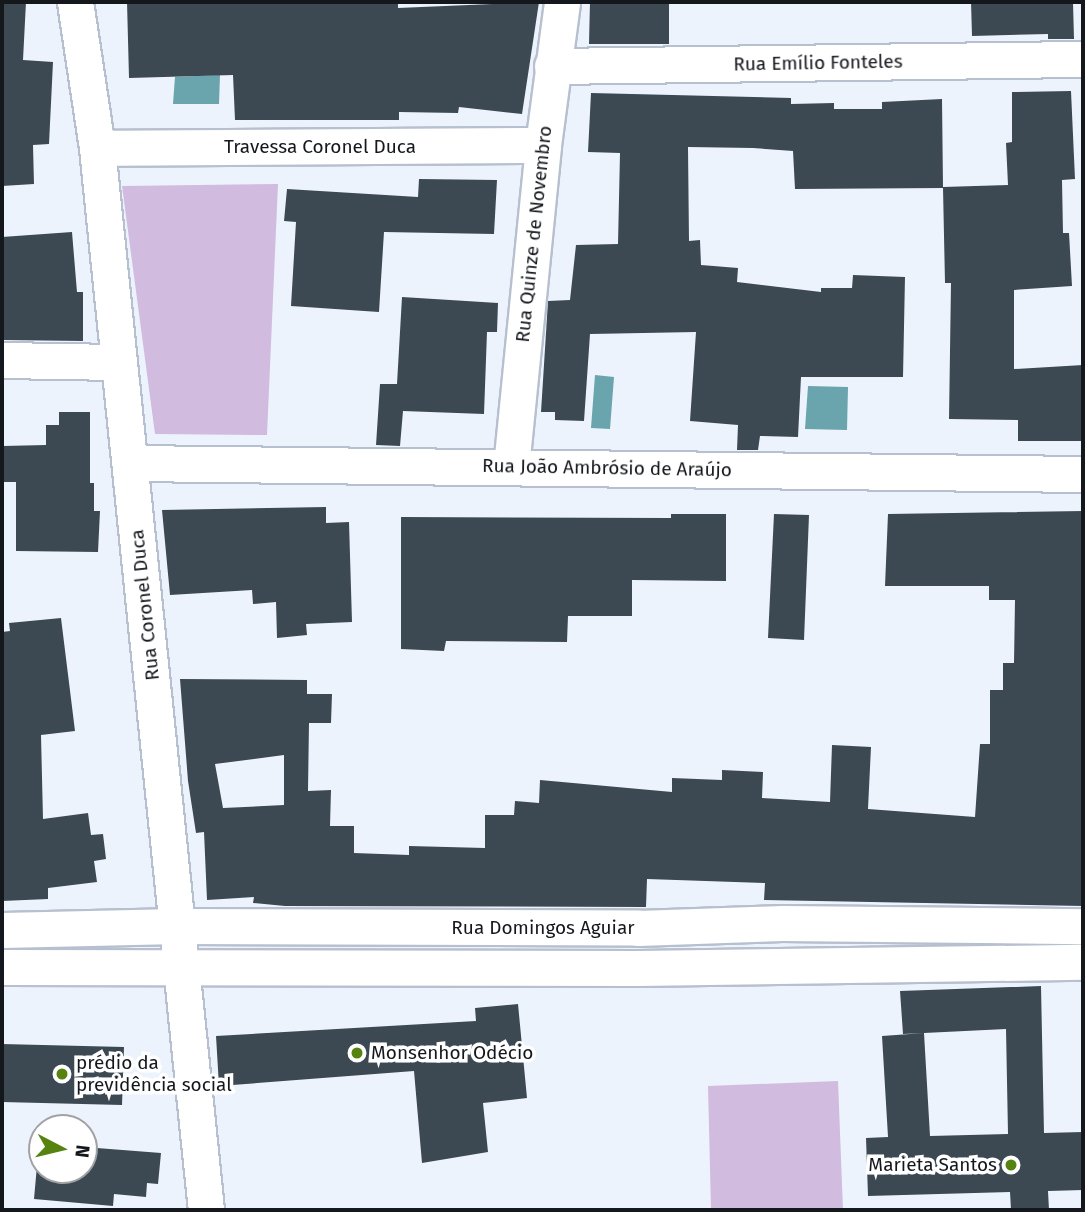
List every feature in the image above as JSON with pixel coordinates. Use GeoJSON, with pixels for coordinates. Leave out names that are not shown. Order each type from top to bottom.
{"type":"FeatureCollection","features":[{"type":"Feature","properties":{"kind":"street","name":"Rua Coronel Duca"},"geometry":{"type":"LineString","coordinates":[[75,2],[97,148],[117,362],[183,965],[206,1210]]}},
{"type":"Feature","properties":{"kind":"street","name":"Rua Quinze de Novembro"},"geometry":{"type":"LineString","coordinates":[[511,467],[543,145],[562,2]]}},
{"type":"Feature","properties":{"kind":"street","name":"Rua Emílio Fonteles"},"geometry":{"type":"LineString","coordinates":[[552,66],[1083,59]]}},
{"type":"Feature","properties":{"kind":"street","name":"Travessa Coronel Duca"},"geometry":{"type":"LineString","coordinates":[[97,148],[543,145]]}},
{"type":"Feature","properties":{"kind":"street"},"geometry":{"type":"LineString","coordinates":[[2,360],[117,362]]}},
{"type":"Feature","properties":{"kind":"street","name":"Rua João Ambrósio de Araújo"},"geometry":{"type":"LineString","coordinates":[[130,463],[1083,474]]}},
{"type":"Feature","properties":{"kind":"street","name":"Rua Domingos Aguiar"},"geometry":{"type":"LineString","coordinates":[[2,930],[177,926],[638,928],[782,923],[1083,926]]}},
{"type":"Feature","properties":{"kind":"street"},"geometry":{"type":"LineString","coordinates":[[990,963],[991,926]]}},
{"type":"Feature","properties":{"kind":"street"},"geometry":{"type":"LineString","coordinates":[[638,928],[638,968]]}},
{"type":"Feature","properties":{"kind":"street"},"geometry":{"type":"LineString","coordinates":[[442,929],[445,969]]}},
{"type":"Feature","properties":{"kind":"street","name":"Rua Domingos Aguiar"},"geometry":{"type":"LineString","coordinates":[[2,967],[183,965],[445,969],[1083,962]]}},
{"type":"Feature","properties":{"kind":"shaded area"},"geometry":{"type":"Polygon","coordinates":[[[278,184],[267,435],[155,434],[122,186],[278,184]]]}},
{"type":"Feature","properties":{"kind":"shaded area"},"geometry":{"type":"Polygon","coordinates":[[[838,1081],[843,1210],[711,1210],[708,1086],[838,1081]]]}},
{"type":"Feature","properties":{"kind":"water"},"geometry":{"type":"Polygon","coordinates":[[[220,75],[219,104],[173,104],[175,77],[220,75]]]}},
{"type":"Feature","properties":{"kind":"water"},"geometry":{"type":"Polygon","coordinates":[[[595,375],[614,377],[610,429],[591,428],[595,375]]]}},
{"type":"Feature","properties":{"kind":"water"},"geometry":{"type":"Polygon","coordinates":[[[808,386],[848,387],[847,430],[805,429],[808,386]]]}},
{"type":"Feature","properties":{"kind":"building"},"geometry":{"type":"Polygon","coordinates":[[[2,2],[26,2],[23,60],[53,62],[49,144],[33,145],[34,184],[2,186],[2,2]]]}},
{"type":"Feature","properties":{"kind":"building"},"geometry":{"type":"Polygon","coordinates":[[[127,2],[398,2],[398,8],[539,2],[522,114],[459,107],[458,113],[399,112],[399,120],[235,120],[233,75],[129,78],[127,2]]]}},
{"type":"Feature","properties":{"kind":"building"},"geometry":{"type":"Polygon","coordinates":[[[590,2],[669,2],[669,44],[589,44],[590,2]]]}},
{"type":"Feature","properties":{"kind":"building"},"geometry":{"type":"Polygon","coordinates":[[[971,2],[1073,2],[1074,39],[1048,39],[1048,34],[972,36],[971,2]]]}},
{"type":"Feature","properties":{"kind":"building"},"geometry":{"type":"Polygon","coordinates":[[[1071,91],[1075,179],[1062,180],[1063,233],[1069,233],[1072,286],[1014,290],[1014,369],[1083,365],[1083,441],[1018,441],[1018,420],[949,419],[951,283],[945,283],[943,188],[795,189],[793,151],[753,148],[688,147],[689,241],[700,240],[701,265],[738,268],[737,282],[821,292],[821,288],[852,288],[853,275],[905,277],[903,377],[801,377],[798,437],[760,436],[758,450],[737,450],[738,425],[690,421],[696,332],[590,334],[584,421],[555,420],[555,412],[541,412],[548,301],[570,300],[576,245],[618,244],[620,153],[588,152],[591,93],[791,98],[791,104],[834,103],[834,109],[882,109],[882,102],[942,99],[943,187],[1008,185],[1006,143],[1012,142],[1012,92],[1071,91]]]}},
{"type":"Feature","properties":{"kind":"building"},"geometry":{"type":"Polygon","coordinates":[[[419,179],[497,180],[494,234],[384,232],[379,312],[291,306],[296,222],[284,221],[287,189],[418,197],[419,179]]]}},
{"type":"Feature","properties":{"kind":"building"},"geometry":{"type":"Polygon","coordinates":[[[72,232],[77,292],[83,292],[83,341],[2,340],[2,237],[72,232]]]}},
{"type":"Feature","properties":{"kind":"building"},"geometry":{"type":"Polygon","coordinates":[[[402,297],[498,303],[497,332],[487,332],[484,414],[403,411],[400,446],[376,445],[380,384],[397,384],[402,297]]]}},
{"type":"Feature","properties":{"kind":"building"},"geometry":{"type":"Polygon","coordinates":[[[59,412],[90,412],[90,483],[94,483],[94,511],[100,511],[98,552],[16,551],[16,482],[3,482],[3,446],[46,445],[46,425],[59,425],[59,412]]]}},
{"type":"Feature","properties":{"kind":"building"},"geometry":{"type":"Polygon","coordinates":[[[326,507],[326,523],[349,522],[352,622],[306,624],[307,635],[277,638],[276,602],[253,604],[252,590],[170,595],[162,510],[326,507]]]}},
{"type":"Feature","properties":{"kind":"building"},"geometry":{"type":"Polygon","coordinates":[[[1083,511],[1083,906],[764,900],[765,883],[647,879],[646,907],[285,906],[253,903],[254,897],[207,900],[204,832],[196,833],[188,781],[180,679],[307,680],[307,694],[332,694],[331,723],[309,723],[308,791],[331,790],[330,826],[354,826],[354,853],[409,855],[409,846],[485,848],[485,815],[514,815],[515,801],[539,803],[540,780],[672,792],[672,778],[722,780],[722,770],[763,772],[762,798],[830,802],[832,745],[871,747],[868,809],[975,817],[980,744],[990,744],[990,690],[1003,690],[1003,663],[1014,663],[1015,600],[989,600],[989,586],[885,586],[888,514],[1083,511]],[[284,755],[215,764],[223,808],[284,805],[284,755]]]}},
{"type":"Feature","properties":{"kind":"building"},"geometry":{"type":"Polygon","coordinates":[[[671,514],[726,514],[726,581],[632,580],[632,616],[568,616],[567,642],[446,641],[444,651],[401,649],[401,517],[671,518],[671,514]]]}},
{"type":"Feature","properties":{"kind":"building"},"geometry":{"type":"Polygon","coordinates":[[[774,514],[809,515],[804,640],[768,638],[774,514]]]}},
{"type":"Feature","properties":{"kind":"building"},"geometry":{"type":"Polygon","coordinates":[[[61,618],[75,731],[41,735],[43,819],[88,813],[91,835],[103,834],[106,859],[94,861],[97,882],[48,888],[48,899],[2,901],[2,632],[10,631],[9,623],[61,618]]]}},
{"type":"Feature","properties":{"kind":"building"},"geometry":{"type":"Polygon","coordinates":[[[1041,986],[1044,1133],[1083,1132],[1083,1190],[1048,1191],[1049,1210],[1011,1210],[1010,1192],[868,1196],[866,1138],[888,1137],[882,1036],[924,1033],[903,1034],[900,991],[1041,986]],[[1006,1029],[924,1033],[930,1136],[1008,1134],[1006,1029]]]}},
{"type":"Feature","properties":{"kind":"building"},"geometry":{"type":"Polygon","coordinates":[[[518,1004],[527,1098],[483,1103],[488,1152],[422,1163],[414,1071],[219,1086],[216,1036],[476,1021],[475,1008],[518,1004]]]}},
{"type":"Feature","properties":{"kind":"building","name":"prédio da previdência social"},"geometry":{"type":"Polygon","coordinates":[[[2,1044],[124,1047],[122,1105],[2,1102],[2,1044]]]}},
{"type":"Feature","properties":{"kind":"building"},"geometry":{"type":"Polygon","coordinates":[[[98,1148],[161,1153],[158,1184],[147,1183],[146,1197],[114,1194],[113,1206],[34,1199],[35,1184],[98,1184],[98,1148]]]}},
{"type":"Feature","properties":{"kind":"place","name":"Monsenhor Odécio"},"geometry":{"type":"Point","coordinates":[357,1053]}},
{"type":"Feature","properties":{"kind":"place","name":"prédio da previdência social"},"geometry":{"type":"Point","coordinates":[62,1074]}},
{"type":"Feature","properties":{"kind":"place","name":"Marieta Santos"},"geometry":{"type":"Point","coordinates":[1011,1165]}}]}
